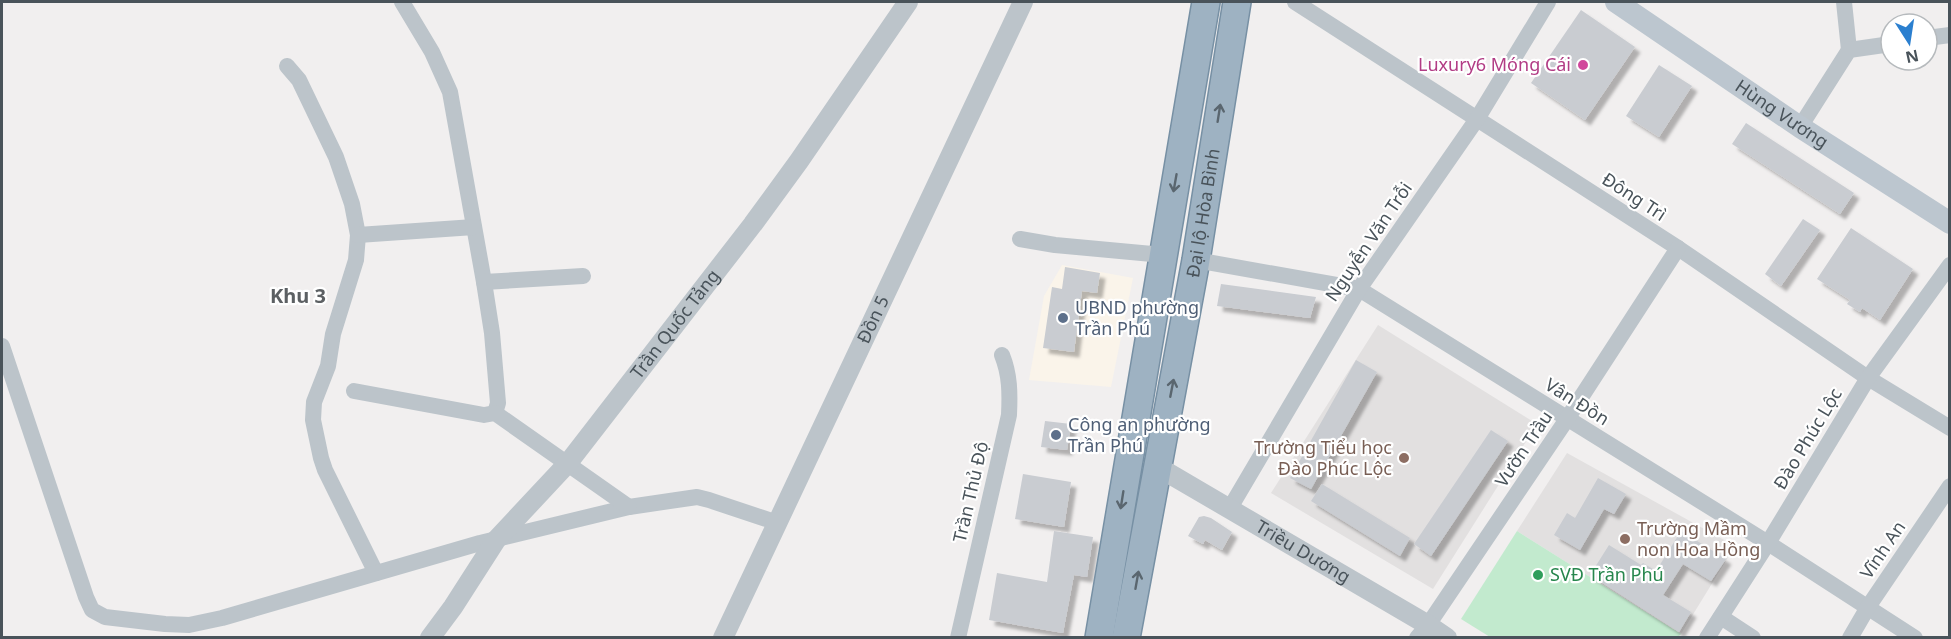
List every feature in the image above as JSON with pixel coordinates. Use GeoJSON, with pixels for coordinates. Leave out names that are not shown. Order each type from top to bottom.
{"type":"FeatureCollection","features":[{"type":"Feature","properties":{"kind":"highway","name":"Đại lộ Hòa Bình"},"geometry":{"type":"LineString","coordinates":[[1099,638],[1206,2]]}},
{"type":"Feature","properties":{"kind":"highway","name":"Đại lộ Hòa Bình"},"geometry":{"type":"LineString","coordinates":[[1126,638],[1196,260],[1236,2]]}},
{"type":"Feature","properties":{"kind":"highway"},"geometry":{"type":"LineString","coordinates":[[1163,255],[1196,260]]}},
{"type":"Feature","properties":{"kind":"highway"},"geometry":{"type":"LineString","coordinates":[[1129,455],[1158,464]]}},
{"type":"Feature","properties":{"kind":"main road","name":"Hùng Vương"},"geometry":{"type":"LineString","coordinates":[[1616,2],[1800,127],[1950,223]]}},
{"type":"Feature","properties":{"kind":"street"},"geometry":{"type":"LineString","coordinates":[[402,2],[432,52],[450,92],[492,333],[498,403],[495,413]]}},
{"type":"Feature","properties":{"kind":"street","name":"Trần Quốc Tảng"},"geometry":{"type":"LineString","coordinates":[[430,638],[496,540],[568,463],[786,179],[908,2]]}},
{"type":"Feature","properties":{"kind":"street","name":"Đồn 5"},"geometry":{"type":"LineString","coordinates":[[723,638],[1023,2]]}},
{"type":"Feature","properties":{"kind":"street","name":"Đông Trì"},"geometry":{"type":"LineString","coordinates":[[1295,2],[1678,248],[1868,378],[1950,428]]}},
{"type":"Feature","properties":{"kind":"street","name":"Nguyễn Văn Trỗi"},"geometry":{"type":"LineString","coordinates":[[1230,508],[1359,289],[1477,120],[1548,2]]}},
{"type":"Feature","properties":{"kind":"street"},"geometry":{"type":"LineString","coordinates":[[1800,127],[1849,50],[1844,2]]}},
{"type":"Feature","properties":{"kind":"street"},"geometry":{"type":"LineString","coordinates":[[1849,50],[1879,46]]}},
{"type":"Feature","properties":{"kind":"street"},"geometry":{"type":"LineString","coordinates":[[287,66],[299,80],[336,157],[352,204],[358,235],[356,260],[333,334],[328,366],[314,402],[313,420],[325,471],[376,573]]}},
{"type":"Feature","properties":{"kind":"street"},"geometry":{"type":"LineString","coordinates":[[358,235],[474,227]]}},
{"type":"Feature","properties":{"kind":"street"},"geometry":{"type":"LineString","coordinates":[[1020,239],[1055,245],[1163,255]]}},
{"type":"Feature","properties":{"kind":"street","name":"Vườn Trầu"},"geometry":{"type":"LineString","coordinates":[[1422,631],[1567,419],[1678,248]]}},
{"type":"Feature","properties":{"kind":"street","name":"Vân Đồn"},"geometry":{"type":"LineString","coordinates":[[1196,260],[1359,289],[1768,543],[1915,638]]}},
{"type":"Feature","properties":{"kind":"street","name":"Đào Phúc Lộc"},"geometry":{"type":"LineString","coordinates":[[1707,638],[1768,543],[1868,378],[1950,265]]}},
{"type":"Feature","properties":{"kind":"street"},"geometry":{"type":"LineString","coordinates":[[484,282],[583,276]]}},
{"type":"Feature","properties":{"kind":"street"},"geometry":{"type":"LineString","coordinates":[[2,346],[82,586],[92,610],[105,617],[165,624],[188,631],[222,618],[496,540],[629,507],[696,497],[778,523]]}},
{"type":"Feature","properties":{"kind":"street","name":"Trần Thủ Độ"},"geometry":{"type":"LineString","coordinates":[[958,638],[1009,415],[1011,391],[1009,372],[1002,355]]}},
{"type":"Feature","properties":{"kind":"street"},"geometry":{"type":"LineString","coordinates":[[354,391],[484,415],[495,413],[629,507]]}},
{"type":"Feature","properties":{"kind":"street","name":"Triều Dương"},"geometry":{"type":"LineString","coordinates":[[1158,464],[1422,631],[1447,638]]}},
{"type":"Feature","properties":{"kind":"street","name":"Vĩnh An"},"geometry":{"type":"LineString","coordinates":[[1850,638],[1868,607],[1950,486]]}},
{"type":"Feature","properties":{"kind":"street"},"geometry":{"type":"LineString","coordinates":[[1721,617],[1754,638]]}},
{"type":"Feature","properties":{"kind":"shaded area"},"geometry":{"type":"Polygon","coordinates":[[[1062,265],[1133,278],[1111,387],[1029,380],[1044,296],[1062,265]]]}},
{"type":"Feature","properties":{"kind":"shaded area","name":"Trường Tiểu học Đào Phúc Lộc"},"geometry":{"type":"Polygon","coordinates":[[[1378,325],[1537,424],[1433,589],[1271,493],[1378,325]]]}},
{"type":"Feature","properties":{"kind":"shaded area","name":"Trường Mầm non Hoa Hồng"},"geometry":{"type":"Polygon","coordinates":[[[1567,453],[1735,546],[1681,634],[1517,531],[1567,453]]]}},
{"type":"Feature","properties":{"kind":"green space","name":"SVĐ Trần Phú"},"geometry":{"type":"Polygon","coordinates":[[[1517,531],[1681,634],[1679,636],[1490,637],[1461,619],[1517,531]]]}},
{"type":"Feature","properties":{"kind":"building","name":"Luxury6 Móng Cái"},"geometry":{"type":"Polygon","coordinates":[[[1581,10],[1635,47],[1585,120],[1531,83],[1581,10]]]}},
{"type":"Feature","properties":{"kind":"building"},"geometry":{"type":"Polygon","coordinates":[[[1659,65],[1692,86],[1659,137],[1626,116],[1659,65]]]}},
{"type":"Feature","properties":{"kind":"building"},"geometry":{"type":"Polygon","coordinates":[[[1746,123],[1854,193],[1840,214],[1732,144],[1746,123]]]}},
{"type":"Feature","properties":{"kind":"building"},"geometry":{"type":"Polygon","coordinates":[[[1803,219],[1820,230],[1781,286],[1765,274],[1803,219]]]}},
{"type":"Feature","properties":{"kind":"building"},"geometry":{"type":"Polygon","coordinates":[[[1851,228],[1913,269],[1880,320],[1862,308],[1860,312],[1847,304],[1850,300],[1817,279],[1851,228]]]}},
{"type":"Feature","properties":{"kind":"building","name":"UBND phường Trần Phú"},"geometry":{"type":"Polygon","coordinates":[[[1065,267],[1100,273],[1097,293],[1082,291],[1074,352],[1043,348],[1052,287],[1062,289],[1065,267]]]}},
{"type":"Feature","properties":{"kind":"building"},"geometry":{"type":"Polygon","coordinates":[[[1221,284],[1316,297],[1310,318],[1217,306],[1221,284]]]}},
{"type":"Feature","properties":{"kind":"building"},"geometry":{"type":"Polygon","coordinates":[[[1356,360],[1377,372],[1311,489],[1290,478],[1356,360]]]}},
{"type":"Feature","properties":{"kind":"building","name":"Công an phường Trần Phú"},"geometry":{"type":"Polygon","coordinates":[[[1045,421],[1071,424],[1067,450],[1041,447],[1045,421]]]}},
{"type":"Feature","properties":{"kind":"building"},"geometry":{"type":"Polygon","coordinates":[[[1491,430],[1508,441],[1431,556],[1414,544],[1491,430]]]}},
{"type":"Feature","properties":{"kind":"building"},"geometry":{"type":"Polygon","coordinates":[[[1023,474],[1071,482],[1064,527],[1015,519],[1023,474]]]}},
{"type":"Feature","properties":{"kind":"building"},"geometry":{"type":"Polygon","coordinates":[[[1598,478],[1626,494],[1614,514],[1604,509],[1580,550],[1554,535],[1567,513],[1575,518],[1598,478]]]}},
{"type":"Feature","properties":{"kind":"building"},"geometry":{"type":"Polygon","coordinates":[[[1322,484],[1410,538],[1400,556],[1311,501],[1322,484]]]}},
{"type":"Feature","properties":{"kind":"building"},"geometry":{"type":"Polygon","coordinates":[[[1204,516],[1232,532],[1222,550],[1205,540],[1203,544],[1188,536],[1199,517],[1204,516]]]}},
{"type":"Feature","properties":{"kind":"building"},"geometry":{"type":"Polygon","coordinates":[[[1054,531],[1093,537],[1087,577],[1074,575],[1063,633],[989,620],[997,573],[1047,582],[1054,531]]]}},
{"type":"Feature","properties":{"kind":"building"},"geometry":{"type":"Polygon","coordinates":[[[1681,531],[1726,559],[1711,581],[1683,564],[1663,595],[1691,612],[1679,632],[1590,575],[1609,545],[1641,565],[1643,563],[1656,571],[1681,531]]]}},
{"type":"Feature","properties":{"kind":"place","name":"Luxury6 Móng Cái"},"geometry":{"type":"Point","coordinates":[1583,65]}},
{"type":"Feature","properties":{"kind":"place","name":"UBND phường Trần Phú"},"geometry":{"type":"Point","coordinates":[1063,318]}},
{"type":"Feature","properties":{"kind":"place","name":"Công an phường Trần Phú"},"geometry":{"type":"Point","coordinates":[1056,435]}},
{"type":"Feature","properties":{"kind":"place","name":"Trường Tiểu học Đào Phúc Lộc"},"geometry":{"type":"Point","coordinates":[1404,458]}},
{"type":"Feature","properties":{"kind":"place","name":"Trường Mầm non Hoa Hồng"},"geometry":{"type":"Point","coordinates":[1625,539]}},
{"type":"Feature","properties":{"kind":"place","name":"SVĐ Trần Phú"},"geometry":{"type":"Point","coordinates":[1538,575]}},
{"type":"Feature","properties":{"kind":"district","name":"Khu 3"},"geometry":{"type":"Point","coordinates":[298,296]}}]}
